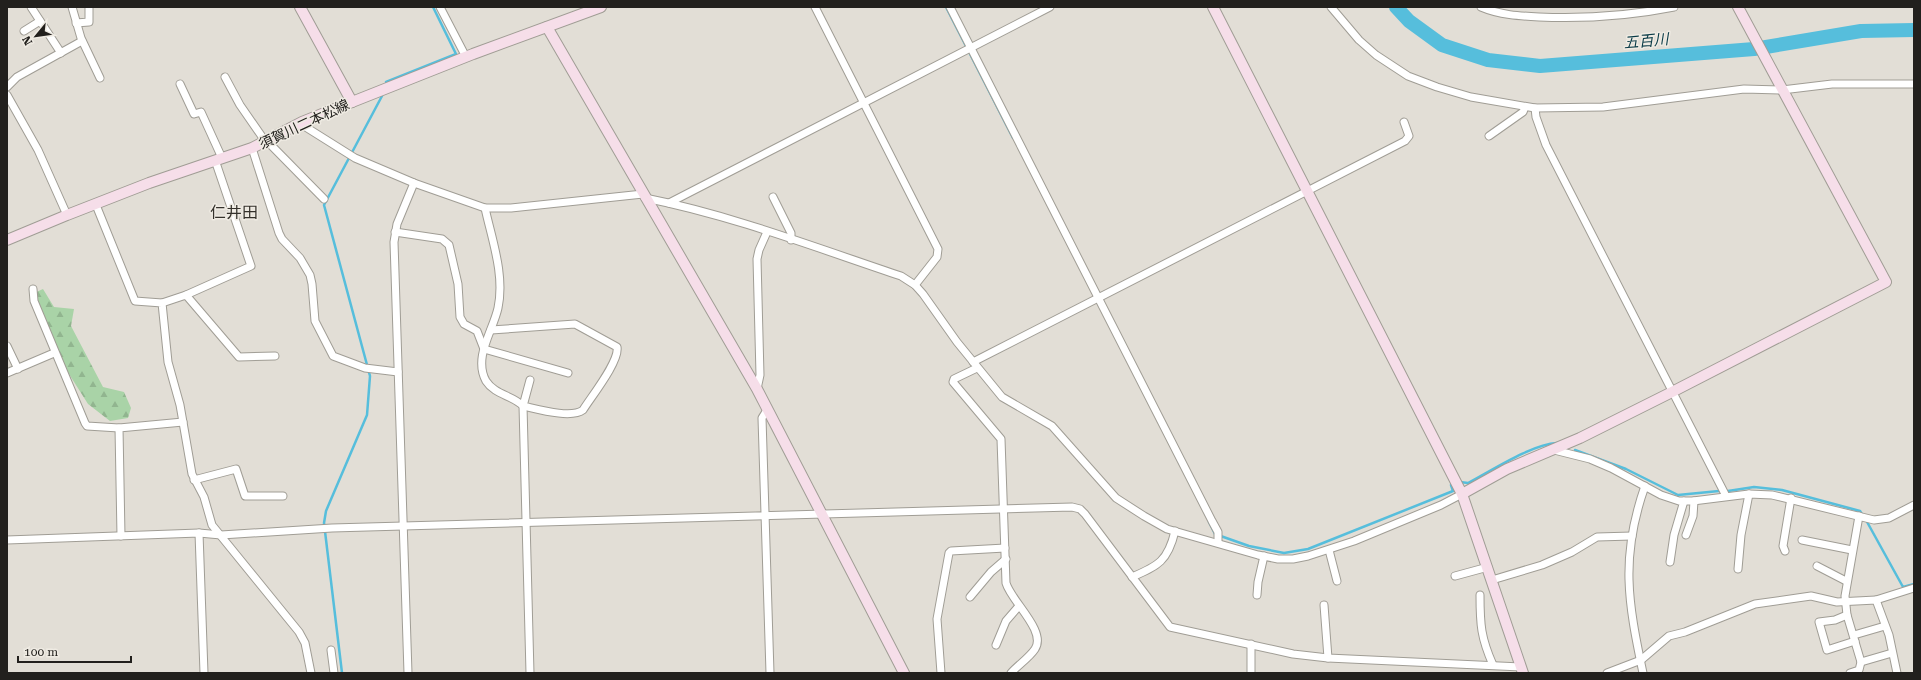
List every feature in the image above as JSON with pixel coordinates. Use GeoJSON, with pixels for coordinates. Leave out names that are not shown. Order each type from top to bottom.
{"type":"FeatureCollection","features":[{"type":"Feature","properties":{"kind":"street"},"geometry":{"type":"LineString","coordinates":[[31,7],[61,53]]}},
{"type":"Feature","properties":{"kind":"street"},"geometry":{"type":"LineString","coordinates":[[72,7],[82,41],[100,78]]}},
{"type":"Feature","properties":{"kind":"street"},"geometry":{"type":"LineString","coordinates":[[76,23],[89,22],[89,7]]}},
{"type":"Feature","properties":{"kind":"street"},"geometry":{"type":"LineString","coordinates":[[300,7],[352,102]]}},
{"type":"Feature","properties":{"kind":"street"},"geometry":{"type":"LineString","coordinates":[[440,7],[466,57]]}},
{"type":"Feature","properties":{"kind":"street","name":"須賀川二本松線"},"geometry":{"type":"LineString","coordinates":[[7,240],[96,204],[252,148],[302,122],[466,57],[601,7]]}},
{"type":"Feature","properties":{"kind":"street"},"geometry":{"type":"LineString","coordinates":[[815,7],[938,248],[937,257],[914,285]]}},
{"type":"Feature","properties":{"kind":"street"},"geometry":{"type":"LineString","coordinates":[[950,7],[1097,298],[1218,532],[1218,542]]}},
{"type":"Feature","properties":{"kind":"street"},"geometry":{"type":"LineString","coordinates":[[669,203],[865,104],[1050,7]]}},
{"type":"Feature","properties":{"kind":"street"},"geometry":{"type":"LineString","coordinates":[[7,540],[199,533],[221,535],[332,528],[402,528],[526,522],[1072,507],[1080,509],[1170,627],[1294,654],[1328,658],[1493,665],[1522,670],[1462,494],[1213,7]]}},
{"type":"Feature","properties":{"kind":"street"},"geometry":{"type":"LineString","coordinates":[[1331,7],[1359,40],[1376,55],[1408,76],[1437,87],[1471,97],[1525,107],[1603,107],[1744,88],[1832,84],[1914,84]]}},
{"type":"Feature","properties":{"kind":"street"},"geometry":{"type":"LineString","coordinates":[[1481,7],[1511,16],[1582,19],[1674,7]]}},
{"type":"Feature","properties":{"kind":"street"},"geometry":{"type":"LineString","coordinates":[[302,122],[304,126],[355,158],[414,183],[485,208],[511,208],[644,196],[767,232],[901,276],[914,285],[932,304],[975,365],[1002,397],[1057,431],[1116,498],[1155,524],[1264,556],[1285,559],[1308,556],[1329,550],[1441,505],[1507,469],[1554,450],[1672,392],[1886,282],[1738,7]]}},
{"type":"Feature","properties":{"kind":"street"},"geometry":{"type":"LineString","coordinates":[[24,31],[40,21]]}},
{"type":"Feature","properties":{"kind":"street"},"geometry":{"type":"LineString","coordinates":[[547,27],[757,389],[904,673]]}},
{"type":"Feature","properties":{"kind":"street"},"geometry":{"type":"LineString","coordinates":[[7,87],[16,77],[82,41]]}},
{"type":"Feature","properties":{"kind":"street"},"geometry":{"type":"LineString","coordinates":[[225,77],[240,104],[266,141],[324,199]]}},
{"type":"Feature","properties":{"kind":"street"},"geometry":{"type":"LineString","coordinates":[[96,204],[135,302],[162,303],[186,295],[251,266],[219,159],[201,112],[194,114],[180,84]]}},
{"type":"Feature","properties":{"kind":"street"},"geometry":{"type":"LineString","coordinates":[[7,95],[38,150],[67,215]]}},
{"type":"Feature","properties":{"kind":"street"},"geometry":{"type":"LineString","coordinates":[[1489,136],[1523,112],[1525,107]]}},
{"type":"Feature","properties":{"kind":"street"},"geometry":{"type":"LineString","coordinates":[[1535,108],[1536,117],[1546,145],[1726,496]]}},
{"type":"Feature","properties":{"kind":"street"},"geometry":{"type":"LineString","coordinates":[[1011,673],[1035,650],[1037,641],[1035,629],[1008,589],[1006,583],[1001,439],[953,382],[954,379],[975,365],[1097,298],[1405,140],[1409,136],[1404,122]]}},
{"type":"Feature","properties":{"kind":"street"},"geometry":{"type":"LineString","coordinates":[[252,148],[279,233],[285,243],[300,258],[310,275],[315,321],[318,330],[333,356],[365,368],[398,372]]}},
{"type":"Feature","properties":{"kind":"street"},"geometry":{"type":"LineString","coordinates":[[408,673],[394,270],[395,232],[414,183]]}},
{"type":"Feature","properties":{"kind":"street"},"geometry":{"type":"LineString","coordinates":[[773,197],[791,233],[791,240]]}},
{"type":"Feature","properties":{"kind":"street"},"geometry":{"type":"LineString","coordinates":[[485,208],[499,271],[500,290],[498,307],[484,349],[482,366],[484,377],[489,385],[496,392],[519,402],[523,406],[561,414],[581,412],[610,369],[616,355],[617,346],[575,324],[491,330]]}},
{"type":"Feature","properties":{"kind":"street"},"geometry":{"type":"LineString","coordinates":[[395,232],[437,238],[447,241],[458,284],[460,317],[464,324],[477,331],[484,349]]}},
{"type":"Feature","properties":{"kind":"street"},"geometry":{"type":"LineString","coordinates":[[757,389],[760,375],[757,259],[759,250],[767,232]]}},
{"type":"Feature","properties":{"kind":"street"},"geometry":{"type":"LineString","coordinates":[[32,289],[34,301],[54,353],[87,426],[119,428],[183,422]]}},
{"type":"Feature","properties":{"kind":"street"},"geometry":{"type":"LineString","coordinates":[[186,295],[239,357],[275,356]]}},
{"type":"Feature","properties":{"kind":"street"},"geometry":{"type":"LineString","coordinates":[[162,303],[168,362],[183,422],[194,480],[204,497],[212,525],[299,632],[305,643],[310,673]]}},
{"type":"Feature","properties":{"kind":"street"},"geometry":{"type":"LineString","coordinates":[[7,346],[18,369]]}},
{"type":"Feature","properties":{"kind":"street"},"geometry":{"type":"LineString","coordinates":[[484,349],[568,373]]}},
{"type":"Feature","properties":{"kind":"street"},"geometry":{"type":"LineString","coordinates":[[7,373],[54,353]]}},
{"type":"Feature","properties":{"kind":"street"},"geometry":{"type":"LineString","coordinates":[[530,380],[523,406],[530,673]]}},
{"type":"Feature","properties":{"kind":"street"},"geometry":{"type":"LineString","coordinates":[[767,410],[762,418],[770,673]]}},
{"type":"Feature","properties":{"kind":"street"},"geometry":{"type":"LineString","coordinates":[[119,428],[121,536]]}},
{"type":"Feature","properties":{"kind":"street"},"geometry":{"type":"LineString","coordinates":[[1554,450],[1590,459],[1670,498],[1684,501],[1748,494],[1772,495],[1791,498],[1874,520],[1889,518],[1914,505]]}},
{"type":"Feature","properties":{"kind":"street"},"geometry":{"type":"LineString","coordinates":[[194,480],[236,469],[244,496],[283,496]]}},
{"type":"Feature","properties":{"kind":"street"},"geometry":{"type":"LineString","coordinates":[[1643,673],[1630,612],[1628,592],[1629,562],[1634,522],[1645,486]]}},
{"type":"Feature","properties":{"kind":"street"},"geometry":{"type":"LineString","coordinates":[[1738,569],[1741,535],[1748,494]]}},
{"type":"Feature","properties":{"kind":"street"},"geometry":{"type":"LineString","coordinates":[[1785,551],[1783,546],[1791,498]]}},
{"type":"Feature","properties":{"kind":"street"},"geometry":{"type":"LineString","coordinates":[[1670,562],[1674,535],[1684,501]]}},
{"type":"Feature","properties":{"kind":"street"},"geometry":{"type":"LineString","coordinates":[[1686,535],[1693,516],[1694,501]]}},
{"type":"Feature","properties":{"kind":"street"},"geometry":{"type":"LineString","coordinates":[[1850,673],[1860,670],[1861,662],[1845,602],[1846,582],[1852,550],[1861,517]]}},
{"type":"Feature","properties":{"kind":"street"},"geometry":{"type":"LineString","coordinates":[[1132,577],[1158,565],[1168,552],[1175,531]]}},
{"type":"Feature","properties":{"kind":"street"},"geometry":{"type":"LineString","coordinates":[[199,533],[204,673]]}},
{"type":"Feature","properties":{"kind":"street"},"geometry":{"type":"LineString","coordinates":[[1492,580],[1542,565],[1572,552],[1597,537],[1632,536]]}},
{"type":"Feature","properties":{"kind":"street"},"geometry":{"type":"LineString","coordinates":[[1802,540],[1852,550]]}},
{"type":"Feature","properties":{"kind":"street"},"geometry":{"type":"LineString","coordinates":[[941,673],[937,619],[949,553],[951,551],[1005,548]]}},
{"type":"Feature","properties":{"kind":"street"},"geometry":{"type":"LineString","coordinates":[[1329,550],[1337,581]]}},
{"type":"Feature","properties":{"kind":"street"},"geometry":{"type":"LineString","coordinates":[[1257,595],[1258,582],[1264,556]]}},
{"type":"Feature","properties":{"kind":"street"},"geometry":{"type":"LineString","coordinates":[[970,598],[991,572],[1006,559]]}},
{"type":"Feature","properties":{"kind":"street"},"geometry":{"type":"LineString","coordinates":[[1817,566],[1846,582]]}},
{"type":"Feature","properties":{"kind":"street"},"geometry":{"type":"LineString","coordinates":[[1455,576],[1488,567]]}},
{"type":"Feature","properties":{"kind":"street"},"geometry":{"type":"LineString","coordinates":[[1606,673],[1640,660],[1669,636],[1685,632],[1755,604],[1811,596],[1837,602],[1876,600],[1914,588]]}},
{"type":"Feature","properties":{"kind":"street"},"geometry":{"type":"LineString","coordinates":[[1480,595],[1480,628],[1493,665]]}},
{"type":"Feature","properties":{"kind":"street"},"geometry":{"type":"LineString","coordinates":[[1876,600],[1889,635],[1897,673]]}},
{"type":"Feature","properties":{"kind":"street"},"geometry":{"type":"LineString","coordinates":[[1324,605],[1328,658]]}},
{"type":"Feature","properties":{"kind":"street"},"geometry":{"type":"LineString","coordinates":[[996,645],[1006,621],[1019,606]]}},
{"type":"Feature","properties":{"kind":"street"},"geometry":{"type":"LineString","coordinates":[[1848,614],[1835,620],[1819,622],[1827,650],[1885,626]]}},
{"type":"Feature","properties":{"kind":"street"},"geometry":{"type":"LineString","coordinates":[[1251,644],[1252,673]]}},
{"type":"Feature","properties":{"kind":"street"},"geometry":{"type":"LineString","coordinates":[[332,650],[334,673]]}},
{"type":"Feature","properties":{"kind":"street"},"geometry":{"type":"LineString","coordinates":[[1861,662],[1892,653]]}},
{"type":"Feature","properties":{"kind":"green space"},"geometry":{"type":"Polygon","coordinates":[[[43,289],[54,307],[74,309],[71,326],[103,387],[124,392],[131,408],[128,418],[110,421],[88,404],[62,363],[34,293],[43,289]]]}},
{"type":"Feature","properties":{"kind":"waterway"},"geometry":{"type":"LineString","coordinates":[[386,82],[456,54],[433,7]]}},
{"type":"Feature","properties":{"kind":"waterway"},"geometry":{"type":"LineString","coordinates":[[946,7],[1013,138]]}},
{"type":"Feature","properties":{"kind":"waterway","name":"五百川"},"geometry":{"type":"LineString","coordinates":[[1396,7],[1409,21],[1442,45],[1488,60],[1540,66],[1754,49],[1861,31],[1914,30]]}},
{"type":"Feature","properties":{"kind":"waterway"},"geometry":{"type":"LineString","coordinates":[[342,673],[324,523],[326,511],[367,415],[370,376],[324,205],[382,96]]}},
{"type":"Feature","properties":{"kind":"waterway"},"geometry":{"type":"LineString","coordinates":[[1460,482],[1468,483],[1524,453],[1536,448],[1557,443]]}},
{"type":"Feature","properties":{"kind":"waterway"},"geometry":{"type":"LineString","coordinates":[[1575,450],[1626,469],[1678,495],[1719,491]]}},
{"type":"Feature","properties":{"kind":"waterway"},"geometry":{"type":"LineString","coordinates":[[1209,522],[1215,534],[1249,546],[1284,553],[1308,549],[1453,491],[1451,485]]}},
{"type":"Feature","properties":{"kind":"waterway"},"geometry":{"type":"LineString","coordinates":[[1728,491],[1754,487],[1782,490],[1860,511],[1863,516]]}},
{"type":"Feature","properties":{"kind":"waterway"},"geometry":{"type":"LineString","coordinates":[[1866,520],[1903,587],[1914,584]]}},
{"type":"Feature","properties":{"kind":"district","name":"仁井田"},"geometry":{"type":"Point","coordinates":[234,212]}}]}
